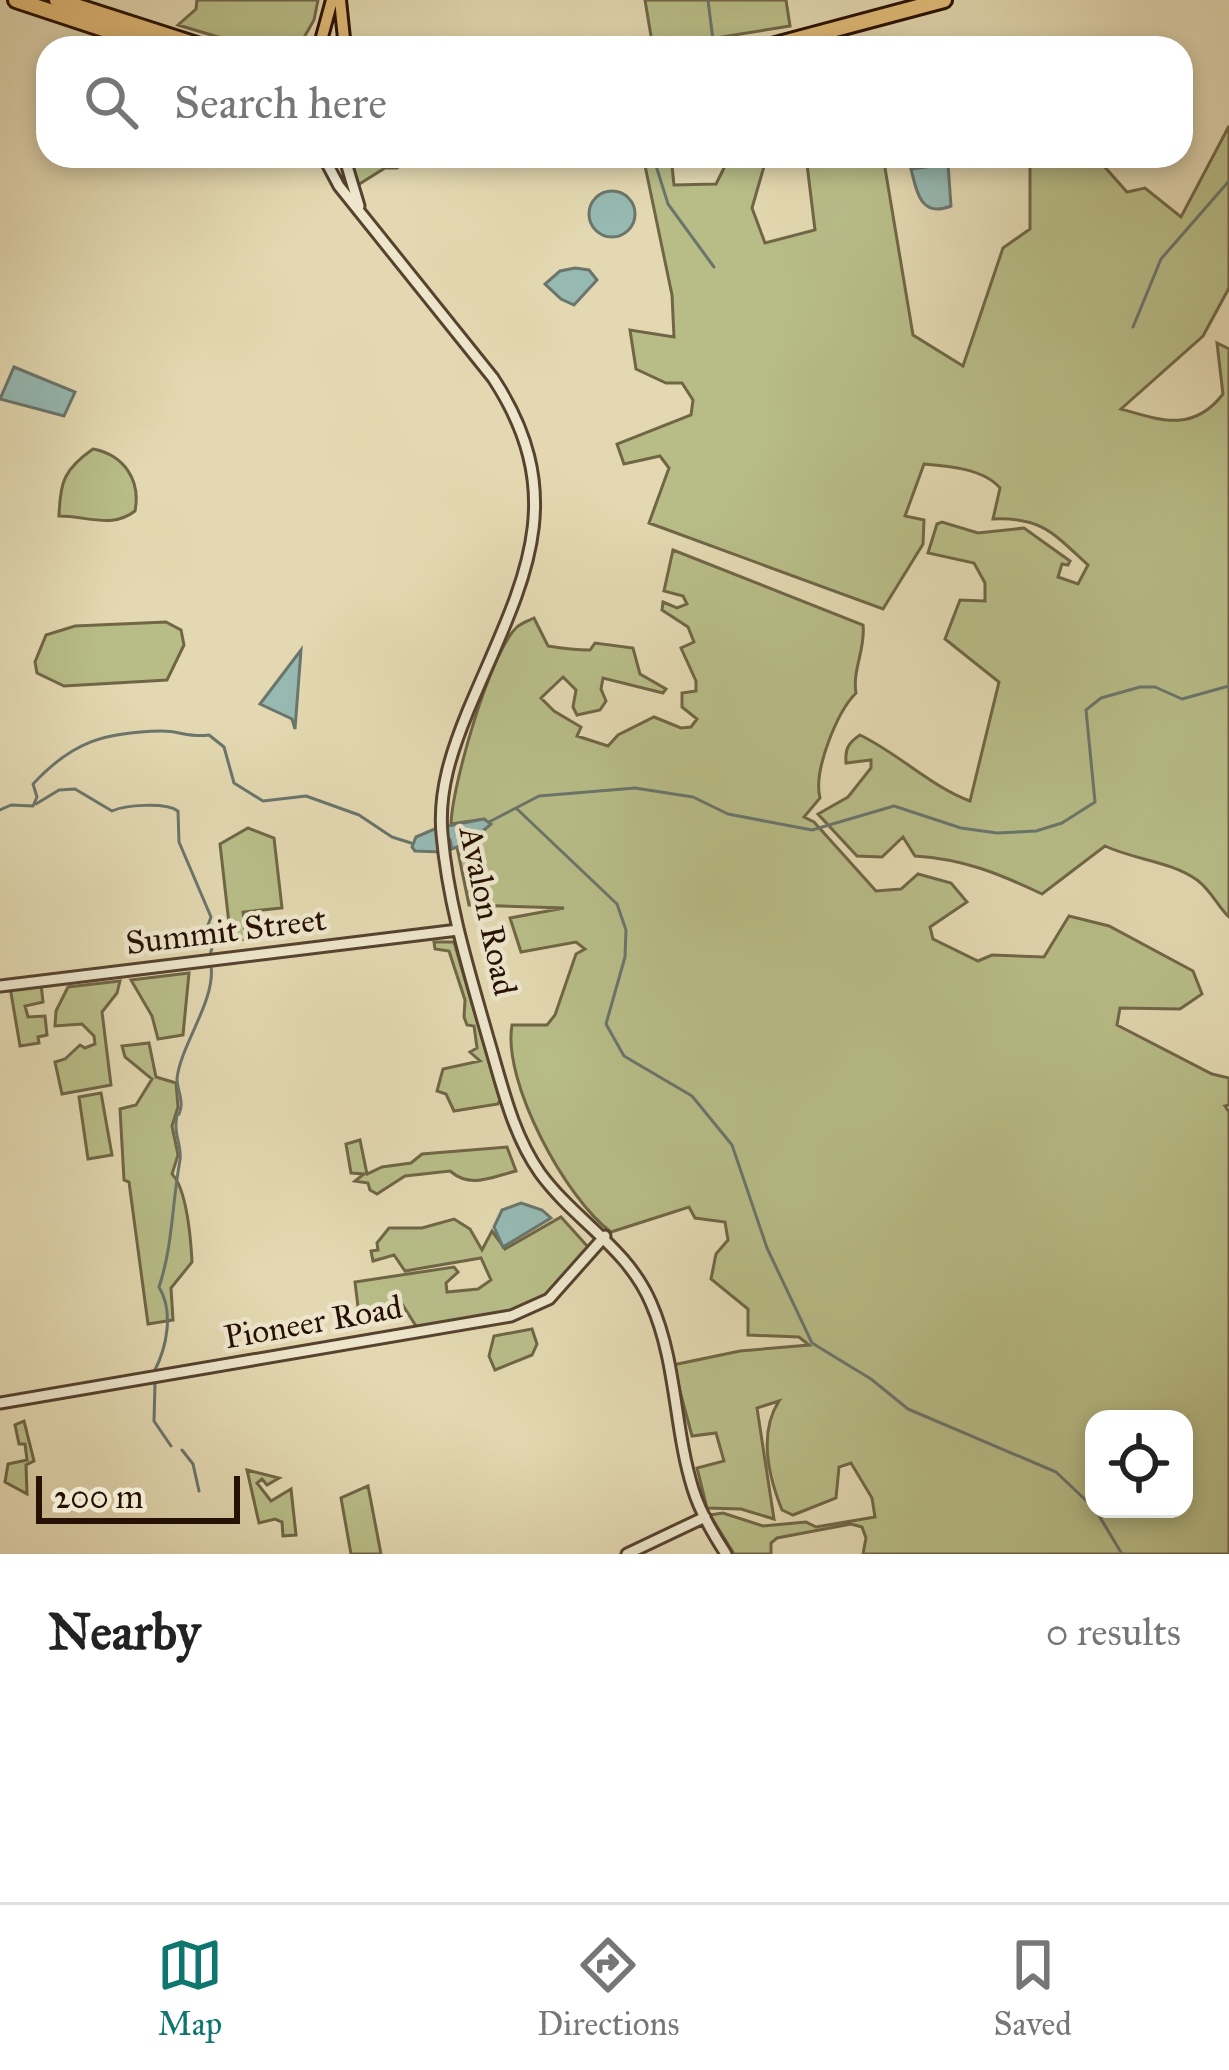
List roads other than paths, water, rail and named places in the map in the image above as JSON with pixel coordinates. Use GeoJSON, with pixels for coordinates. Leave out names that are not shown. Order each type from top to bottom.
{"type":"FeatureCollection","features":[{"type":"Feature","properties":{"kind":"highway"},"geometry":{"type":"LineString","coordinates":[[16,0],[125,36]]}},
{"type":"Feature","properties":{"kind":"highway"},"geometry":{"type":"LineString","coordinates":[[57,0],[169,36]]}},
{"type":"Feature","properties":{"kind":"highway"},"geometry":{"type":"LineString","coordinates":[[809,36],[944,0]]}},
{"type":"Feature","properties":{"kind":"main road"},"geometry":{"type":"LineString","coordinates":[[323,36],[336,0]]}},
{"type":"Feature","properties":{"kind":"main road"},"geometry":{"type":"LineString","coordinates":[[336,0],[343,36]]}},
{"type":"Feature","properties":{"kind":"street","name":"Avalon Road"},"geometry":{"type":"LineString","coordinates":[[329,168],[507,400],[524,434],[535,477],[535,523],[528,560],[449,764],[442,842],[458,930],[513,1124],[563,1207],[602,1239]]}},
{"type":"Feature","properties":{"kind":"street","name":"Avalon Road"},"geometry":{"type":"LineString","coordinates":[[346,168],[361,211]]}},
{"type":"Feature","properties":{"kind":"street","name":"Summit Street"},"geometry":{"type":"LineString","coordinates":[[0,986],[458,930]]}},
{"type":"Feature","properties":{"kind":"street","name":"Pioneer Road"},"geometry":{"type":"LineString","coordinates":[[0,1402],[511,1316],[549,1299],[602,1239]]}},
{"type":"Feature","properties":{"kind":"street"},"geometry":{"type":"LineString","coordinates":[[602,1239],[637,1274],[654,1309],[688,1471],[704,1517],[726,1554]]}},
{"type":"Feature","properties":{"kind":"street"},"geometry":{"type":"LineString","coordinates":[[627,1554],[704,1517]]}},
{"type":"Feature","properties":{"kind":"water"},"geometry":{"type":"Polygon","coordinates":[[[948,168],[951,206],[927,206],[911,169],[948,168]]]}},
{"type":"Feature","properties":{"kind":"water"},"geometry":{"type":"Polygon","coordinates":[[[612,191],[628,198],[635,214],[628,230],[612,237],[596,230],[589,214],[596,198],[612,191]]]}},
{"type":"Feature","properties":{"kind":"water"},"geometry":{"type":"Polygon","coordinates":[[[589,270],[597,280],[574,305],[545,284],[560,271],[589,270]]]}},
{"type":"Feature","properties":{"kind":"water"},"geometry":{"type":"Polygon","coordinates":[[[14,367],[75,392],[64,416],[0,399],[14,367]]]}},
{"type":"Feature","properties":{"kind":"water"},"geometry":{"type":"Polygon","coordinates":[[[301,650],[295,729],[292,719],[260,704],[301,650]]]}},
{"type":"Feature","properties":{"kind":"water"},"geometry":{"type":"Polygon","coordinates":[[[484,819],[491,824],[470,842],[452,849],[450,840],[439,844],[440,852],[412,847],[416,837],[437,828],[484,819]]]}},
{"type":"Feature","properties":{"kind":"water"},"geometry":{"type":"Polygon","coordinates":[[[521,1203],[551,1218],[503,1247],[494,1227],[502,1210],[521,1203]]]}},
{"type":"Feature","properties":{"kind":"waterway"},"geometry":{"type":"LineString","coordinates":[[708,0],[712,36]]}},
{"type":"Feature","properties":{"kind":"waterway"},"geometry":{"type":"LineString","coordinates":[[657,168],[668,204],[714,267]]}},
{"type":"Feature","properties":{"kind":"waterway"},"geometry":{"type":"LineString","coordinates":[[1133,327],[1161,259],[1229,181]]}},
{"type":"Feature","properties":{"kind":"waterway"},"geometry":{"type":"LineString","coordinates":[[489,822],[539,796],[635,788],[693,797],[728,814],[812,830],[894,806],[961,828],[1036,831],[1062,823],[1095,802],[1086,710],[1101,698],[1155,687],[1182,699],[1229,686]]}},
{"type":"Feature","properties":{"kind":"waterway"},"geometry":{"type":"LineString","coordinates":[[0,810],[11,805],[33,806],[37,797],[33,784],[61,758],[90,742],[168,731],[209,735],[224,747],[234,783],[263,801],[306,796],[359,815],[392,837],[411,843]]}},
{"type":"Feature","properties":{"kind":"waterway"},"geometry":{"type":"LineString","coordinates":[[36,804],[59,790],[75,789],[112,811],[145,805],[178,811],[179,842],[211,917],[208,925],[215,937],[210,955]]}},
{"type":"Feature","properties":{"kind":"waterway"},"geometry":{"type":"LineString","coordinates":[[516,808],[617,904],[626,930],[625,957],[606,1024],[624,1056],[692,1096],[732,1145],[767,1248],[812,1343],[871,1379],[908,1409],[1056,1472],[1085,1499]]}},
{"type":"Feature","properties":{"kind":"waterway"},"geometry":{"type":"LineString","coordinates":[[154,1372],[167,1330],[159,1287],[180,1160],[177,1079],[208,993],[211,966]]}},
{"type":"Feature","properties":{"kind":"waterway"},"geometry":{"type":"LineString","coordinates":[[155,1383],[154,1421],[171,1446]]}},
{"type":"Feature","properties":{"kind":"waterway"},"geometry":{"type":"LineString","coordinates":[[182,1450],[193,1464],[199,1491]]}},
{"type":"Feature","properties":{"kind":"waterway"},"geometry":{"type":"LineString","coordinates":[[1100,1518],[1122,1554]]}}]}
